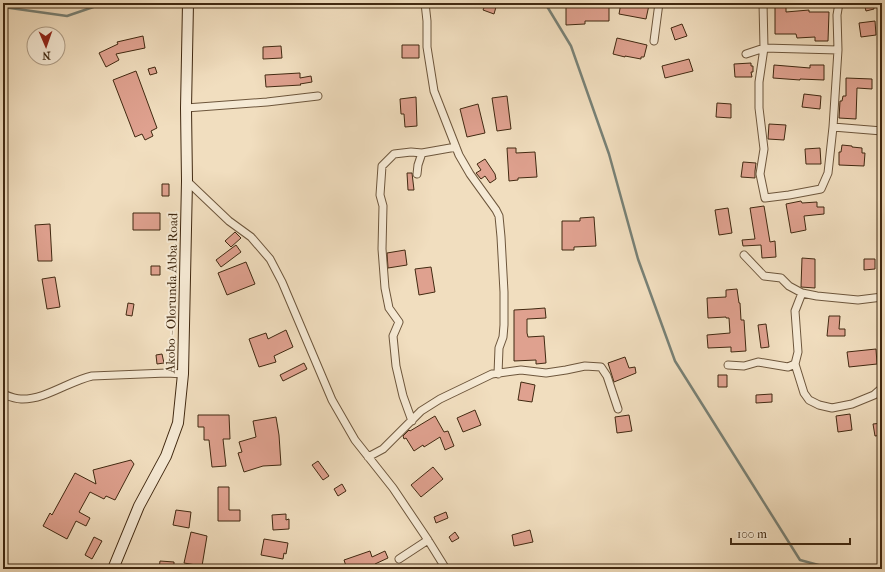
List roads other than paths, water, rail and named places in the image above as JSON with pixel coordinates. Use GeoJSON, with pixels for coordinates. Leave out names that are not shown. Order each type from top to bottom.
{"type":"FeatureCollection","features":[{"type":"Feature","properties":{"kind":"main road","name":"Akobo - Olorunda Abba Road"},"geometry":{"type":"LineString","coordinates":[[113,569],[139,506],[166,456],[178,423],[183,374],[187,181],[186,108],[188,3]]}},
{"type":"Feature","properties":{"kind":"street"},"geometry":{"type":"LineString","coordinates":[[425,3],[427,47],[434,92],[459,155],[470,174],[499,216],[502,245],[504,325],[498,374]]}},
{"type":"Feature","properties":{"kind":"street"},"geometry":{"type":"LineString","coordinates":[[654,41],[659,3]]}},
{"type":"Feature","properties":{"kind":"street"},"geometry":{"type":"LineString","coordinates":[[763,3],[764,48],[759,82],[758,108],[764,149],[760,174],[765,198],[821,189],[828,173],[833,127],[838,50],[837,15],[839,3]]}},
{"type":"Feature","properties":{"kind":"street"},"geometry":{"type":"LineString","coordinates":[[746,54],[764,48],[838,50]]}},
{"type":"Feature","properties":{"kind":"street"},"geometry":{"type":"LineString","coordinates":[[186,108],[267,102],[318,96]]}},
{"type":"Feature","properties":{"kind":"street"},"geometry":{"type":"LineString","coordinates":[[833,127],[882,131]]}},
{"type":"Feature","properties":{"kind":"street"},"geometry":{"type":"LineString","coordinates":[[412,421],[403,396],[396,366],[393,336],[399,322],[389,308],[385,288],[382,249],[383,206],[380,195],[382,166],[394,154],[411,152],[422,153],[456,147]]}},
{"type":"Feature","properties":{"kind":"street"},"geometry":{"type":"LineString","coordinates":[[417,174],[422,153]]}},
{"type":"Feature","properties":{"kind":"street"},"geometry":{"type":"LineString","coordinates":[[187,181],[228,221],[251,237],[270,259],[282,282],[332,400],[355,440],[393,488],[446,569]]}},
{"type":"Feature","properties":{"kind":"street"},"geometry":{"type":"LineString","coordinates":[[744,255],[764,276],[781,278],[790,286],[802,293],[858,300],[882,297]]}},
{"type":"Feature","properties":{"kind":"street"},"geometry":{"type":"LineString","coordinates":[[802,293],[795,311],[798,352],[795,364],[804,393],[809,400],[819,405],[832,408],[852,404],[874,395],[882,388]]}},
{"type":"Feature","properties":{"kind":"street"},"geometry":{"type":"LineString","coordinates":[[728,365],[744,366],[758,362],[788,367],[795,364]]}},
{"type":"Feature","properties":{"kind":"street"},"geometry":{"type":"LineString","coordinates":[[368,457],[382,449],[421,411],[440,399],[492,374],[520,370],[546,373],[585,366],[601,367],[606,376],[618,409]]}},
{"type":"Feature","properties":{"kind":"street"},"geometry":{"type":"LineString","coordinates":[[3,394],[20,399],[38,398],[83,378],[92,376],[167,373],[183,374]]}},
{"type":"Feature","properties":{"kind":"street"},"geometry":{"type":"LineString","coordinates":[[399,559],[428,540]]}},
{"type":"Feature","properties":{"kind":"waterway"},"geometry":{"type":"LineString","coordinates":[[3,7],[67,16],[105,3]]}},
{"type":"Feature","properties":{"kind":"waterway"},"geometry":{"type":"LineString","coordinates":[[545,3],[571,46],[609,154],[638,259],[675,361],[800,560],[833,569]]}}]}
